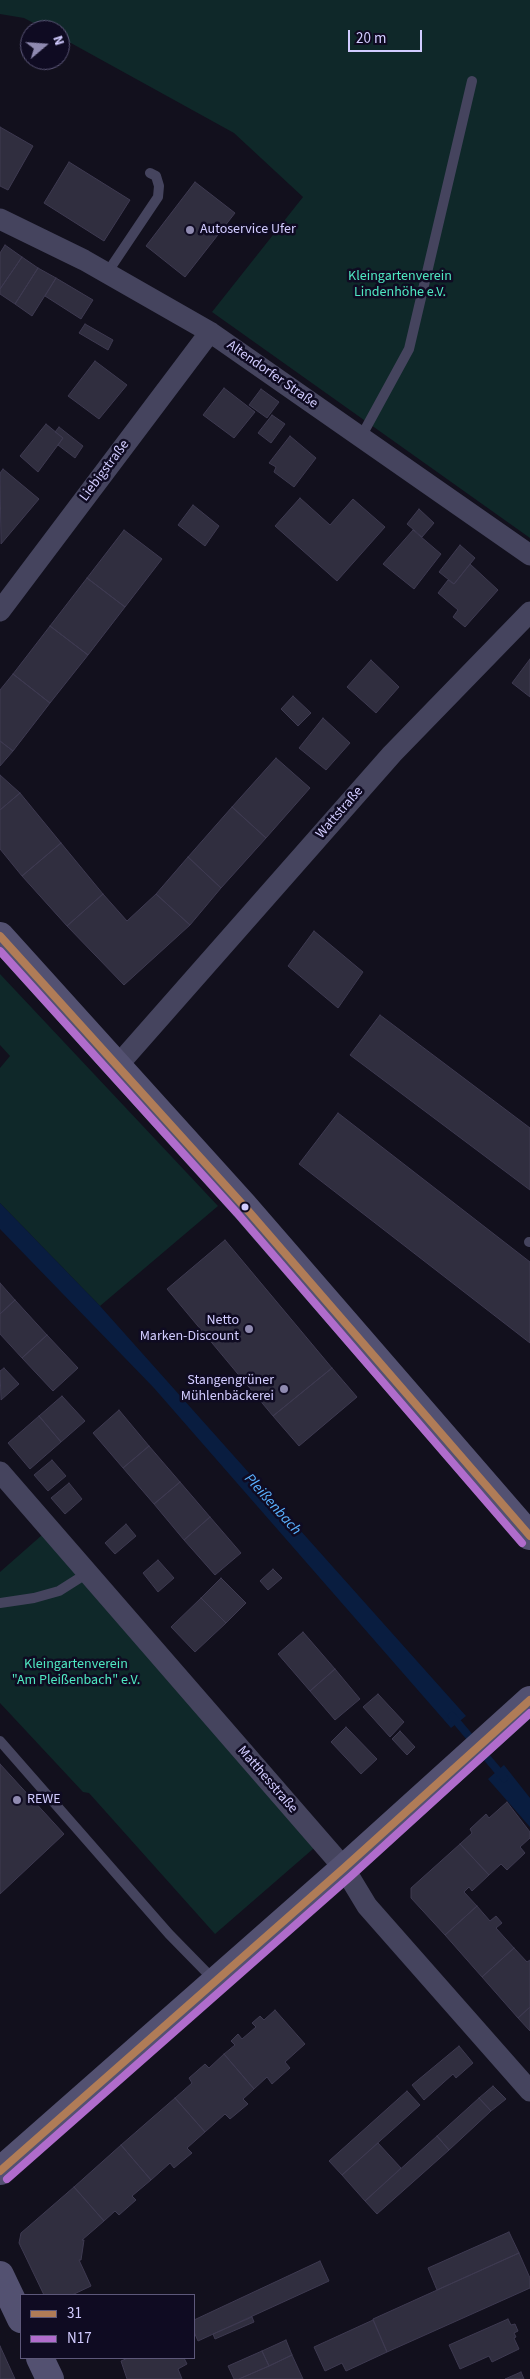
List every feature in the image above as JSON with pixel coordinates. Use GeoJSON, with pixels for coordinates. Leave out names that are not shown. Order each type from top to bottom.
{"type":"FeatureCollection","features":[{"type":"Feature","properties":{"kind":"street","name":"Altendorfer Straße"},"geometry":{"type":"LineString","coordinates":[[0,219],[107,272],[210,332],[530,555]]}},
{"type":"Feature","properties":{"kind":"street","name":"Liebigstraße"},"geometry":{"type":"LineString","coordinates":[[0,610],[210,332]]}},
{"type":"Feature","properties":{"kind":"street","name":"Wattstraße"},"geometry":{"type":"LineString","coordinates":[[118,1065],[392,754],[530,612]]}},
{"type":"Feature","properties":{"kind":"street"},"geometry":{"type":"LineString","coordinates":[[0,936],[118,1065],[294,1263],[530,1536]]}},
{"type":"Feature","properties":{"kind":"street","name":"Matthesstraße"},"geometry":{"type":"LineString","coordinates":[[0,1472],[89,1572],[344,1868],[367,1906],[530,2091]]}},
{"type":"Feature","properties":{"kind":"street"},"geometry":{"type":"LineString","coordinates":[[0,2171],[344,1868],[530,1700]]}},
{"type":"Feature","properties":{"kind":"street"},"geometry":{"type":"LineString","coordinates":[[0,2275],[20,2317]]}},
{"type":"Feature","properties":{"kind":"street"},"geometry":{"type":"LineString","coordinates":[[40,2359],[50,2379]]}},
{"type":"Feature","properties":{"kind":"lane"},"geometry":{"type":"LineString","coordinates":[[361,437],[409,349],[472,81]]}},
{"type":"Feature","properties":{"kind":"lane"},"geometry":{"type":"LineString","coordinates":[[107,272],[158,197],[159,186],[156,176],[150,173]]}},
{"type":"Feature","properties":{"kind":"lane"},"geometry":{"type":"LineString","coordinates":[[0,1603],[34,1598],[59,1590],[89,1572]]}},
{"type":"Feature","properties":{"kind":"lane"},"geometry":{"type":"LineString","coordinates":[[0,1740],[169,1934],[215,1981]]}},
{"type":"Feature","properties":{"kind":"green space","name":"Kleingartenverein Lindenhöhe e.V."},"geometry":{"type":"Polygon","coordinates":[[[0,0],[530,0],[530,538],[212,312],[303,197],[234,133],[70,43],[70,20],[28,20],[0,14],[0,0]]]}},
{"type":"Feature","properties":{"kind":"green space"},"geometry":{"type":"Polygon","coordinates":[[[0,974],[218,1206],[100,1306],[0,1203],[0,1068],[10,1056],[0,1045],[0,974]]]}},
{"type":"Feature","properties":{"kind":"green space","name":"Kleingartenverein \"Am Pleißenbach\" e.V."},"geometry":{"type":"Polygon","coordinates":[[[50,1528],[321,1842],[215,1934],[89,1793],[83,1792],[0,1703],[0,1572],[50,1528]]]}},
{"type":"Feature","properties":{"kind":"water"},"geometry":{"type":"Polygon","coordinates":[[[0,1203],[100,1306],[466,1716],[451,1728],[154,1388],[0,1229],[0,1203]]]}},
{"type":"Feature","properties":{"kind":"water"},"geometry":{"type":"Polygon","coordinates":[[[504,1765],[530,1798],[530,1827],[488,1779],[504,1765]]]}},
{"type":"Feature","properties":{"kind":"building"},"geometry":{"type":"Polygon","coordinates":[[[0,127],[33,146],[8,190],[0,186],[0,127]]]}},
{"type":"Feature","properties":{"kind":"building"},"geometry":{"type":"Polygon","coordinates":[[[69,162],[130,200],[104,241],[44,203],[69,162]]]}},
{"type":"Feature","properties":{"kind":"building","name":"Autoservice Ufer"},"geometry":{"type":"Polygon","coordinates":[[[195,182],[235,213],[185,277],[146,246],[195,182]]]}},
{"type":"Feature","properties":{"kind":"building"},"geometry":{"type":"Polygon","coordinates":[[[5,245],[22,257],[0,289],[0,253],[5,245]]]}},
{"type":"Feature","properties":{"kind":"building"},"geometry":{"type":"Polygon","coordinates":[[[22,257],[38,268],[15,304],[0,294],[0,289],[22,257]]]}},
{"type":"Feature","properties":{"kind":"building"},"geometry":{"type":"Polygon","coordinates":[[[38,268],[56,278],[32,316],[15,304],[38,268]]]}},
{"type":"Feature","properties":{"kind":"building"},"geometry":{"type":"Polygon","coordinates":[[[56,278],[93,300],[81,319],[45,296],[56,278]]]}},
{"type":"Feature","properties":{"kind":"building"},"geometry":{"type":"Polygon","coordinates":[[[85,324],[113,340],[108,350],[79,333],[85,324]]]}},
{"type":"Feature","properties":{"kind":"building"},"geometry":{"type":"Polygon","coordinates":[[[95,361],[127,385],[99,419],[68,396],[95,361]]]}},
{"type":"Feature","properties":{"kind":"building"},"geometry":{"type":"Polygon","coordinates":[[[224,388],[255,412],[234,438],[203,415],[224,388]]]}},
{"type":"Feature","properties":{"kind":"building"},"geometry":{"type":"Polygon","coordinates":[[[261,389],[279,402],[267,418],[249,405],[261,389]]]}},
{"type":"Feature","properties":{"kind":"building"},"geometry":{"type":"Polygon","coordinates":[[[272,415],[285,424],[271,443],[258,433],[272,415]]]}},
{"type":"Feature","properties":{"kind":"building"},"geometry":{"type":"Polygon","coordinates":[[[46,424],[63,438],[38,472],[20,456],[46,424]]]}},
{"type":"Feature","properties":{"kind":"building"},"geometry":{"type":"Polygon","coordinates":[[[59,427],[83,446],[75,458],[58,445],[63,438],[55,432],[59,427]]]}},
{"type":"Feature","properties":{"kind":"building"},"geometry":{"type":"Polygon","coordinates":[[[290,436],[316,458],[294,487],[274,472],[276,467],[269,463],[290,436]]]}},
{"type":"Feature","properties":{"kind":"building"},"geometry":{"type":"Polygon","coordinates":[[[3,469],[39,499],[1,544],[0,473],[3,469]]]}},
{"type":"Feature","properties":{"kind":"building"},"geometry":{"type":"Polygon","coordinates":[[[300,498],[330,525],[353,499],[385,527],[337,581],[275,526],[300,498]]]}},
{"type":"Feature","properties":{"kind":"building"},"geometry":{"type":"Polygon","coordinates":[[[193,505],[219,526],[205,546],[178,525],[193,505]]]}},
{"type":"Feature","properties":{"kind":"building"},"geometry":{"type":"Polygon","coordinates":[[[419,509],[434,523],[422,537],[407,524],[419,509]]]}},
{"type":"Feature","properties":{"kind":"building"},"geometry":{"type":"Polygon","coordinates":[[[124,530],[162,559],[125,607],[87,578],[124,530]]]}},
{"type":"Feature","properties":{"kind":"building"},"geometry":{"type":"Polygon","coordinates":[[[413,530],[441,554],[414,589],[383,564],[413,530]]]}},
{"type":"Feature","properties":{"kind":"building"},"geometry":{"type":"Polygon","coordinates":[[[460,545],[475,558],[454,584],[439,572],[460,545]]]}},
{"type":"Feature","properties":{"kind":"building"},"geometry":{"type":"Polygon","coordinates":[[[470,564],[498,590],[465,627],[453,617],[458,610],[438,593],[448,580],[454,584],[470,564]]]}},
{"type":"Feature","properties":{"kind":"building"},"geometry":{"type":"Polygon","coordinates":[[[87,578],[125,607],[88,655],[50,626],[87,578]]]}},
{"type":"Feature","properties":{"kind":"building"},"geometry":{"type":"Polygon","coordinates":[[[50,626],[88,655],[50,703],[13,674],[50,626]]]}},
{"type":"Feature","properties":{"kind":"building"},"geometry":{"type":"Polygon","coordinates":[[[530,659],[530,697],[512,683],[530,659]]]}},
{"type":"Feature","properties":{"kind":"building"},"geometry":{"type":"Polygon","coordinates":[[[371,660],[399,687],[376,713],[347,687],[371,660]]]}},
{"type":"Feature","properties":{"kind":"building"},"geometry":{"type":"Polygon","coordinates":[[[13,674],[50,703],[13,751],[0,741],[0,690],[13,674]]]}},
{"type":"Feature","properties":{"kind":"building"},"geometry":{"type":"Polygon","coordinates":[[[293,696],[311,713],[298,726],[281,709],[293,696]]]}},
{"type":"Feature","properties":{"kind":"building"},"geometry":{"type":"Polygon","coordinates":[[[323,718],[350,743],[326,770],[299,748],[323,718]]]}},
{"type":"Feature","properties":{"kind":"building"},"geometry":{"type":"Polygon","coordinates":[[[0,741],[13,751],[0,766],[0,741]]]}},
{"type":"Feature","properties":{"kind":"building"},"geometry":{"type":"Polygon","coordinates":[[[276,758],[310,788],[266,838],[232,807],[276,758]]]}},
{"type":"Feature","properties":{"kind":"building"},"geometry":{"type":"Polygon","coordinates":[[[0,775],[20,793],[0,810],[0,775]]]}},
{"type":"Feature","properties":{"kind":"building"},"geometry":{"type":"Polygon","coordinates":[[[20,793],[61,843],[22,876],[0,849],[0,810],[20,793]]]}},
{"type":"Feature","properties":{"kind":"building"},"geometry":{"type":"Polygon","coordinates":[[[232,807],[266,838],[221,888],[188,857],[232,807]]]}},
{"type":"Feature","properties":{"kind":"building"},"geometry":{"type":"Polygon","coordinates":[[[61,843],[103,894],[67,926],[22,876],[61,843]]]}},
{"type":"Feature","properties":{"kind":"building"},"geometry":{"type":"Polygon","coordinates":[[[188,857],[221,888],[190,925],[156,894],[188,857]]]}},
{"type":"Feature","properties":{"kind":"building"},"geometry":{"type":"Polygon","coordinates":[[[103,894],[127,921],[156,894],[190,925],[124,985],[67,926],[103,894]]]}},
{"type":"Feature","properties":{"kind":"building"},"geometry":{"type":"Polygon","coordinates":[[[314,931],[363,972],[338,1008],[288,966],[314,931]]]}},
{"type":"Feature","properties":{"kind":"building"},"geometry":{"type":"Polygon","coordinates":[[[380,1015],[530,1128],[530,1190],[350,1055],[380,1015]]]}},
{"type":"Feature","properties":{"kind":"building"},"geometry":{"type":"Polygon","coordinates":[[[338,1113],[530,1262],[530,1343],[299,1164],[338,1113]]]}},
{"type":"Feature","properties":{"kind":"building","name":"Netto Marken-Discount"},"geometry":{"type":"Polygon","coordinates":[[[225,1240],[332,1368],[273,1416],[167,1289],[225,1240]]]}},
{"type":"Feature","properties":{"kind":"building"},"geometry":{"type":"Polygon","coordinates":[[[0,1283],[15,1300],[0,1314],[0,1283]]]}},
{"type":"Feature","properties":{"kind":"building"},"geometry":{"type":"Polygon","coordinates":[[[15,1300],[47,1335],[22,1358],[0,1334],[0,1314],[15,1300]]]}},
{"type":"Feature","properties":{"kind":"building"},"geometry":{"type":"Polygon","coordinates":[[[47,1335],[78,1368],[53,1391],[22,1358],[47,1335]]]}},
{"type":"Feature","properties":{"kind":"building"},"geometry":{"type":"Polygon","coordinates":[[[4,1368],[19,1384],[1,1400],[0,1371],[4,1368]]]}},
{"type":"Feature","properties":{"kind":"building"},"geometry":{"type":"Polygon","coordinates":[[[332,1368],[357,1397],[299,1446],[273,1416],[332,1368]]]}},
{"type":"Feature","properties":{"kind":"building"},"geometry":{"type":"Polygon","coordinates":[[[62,1396],[85,1421],[61,1442],[39,1416],[62,1396]]]}},
{"type":"Feature","properties":{"kind":"building"},"geometry":{"type":"Polygon","coordinates":[[[119,1410],[149,1446],[123,1468],[93,1433],[119,1410]]]}},
{"type":"Feature","properties":{"kind":"building"},"geometry":{"type":"Polygon","coordinates":[[[39,1416],[61,1442],[30,1469],[8,1443],[39,1416]]]}},
{"type":"Feature","properties":{"kind":"building"},"geometry":{"type":"Polygon","coordinates":[[[149,1446],[180,1482],[154,1504],[123,1468],[149,1446]]]}},
{"type":"Feature","properties":{"kind":"building"},"geometry":{"type":"Polygon","coordinates":[[[52,1460],[66,1476],[48,1491],[34,1475],[52,1460]]]}},
{"type":"Feature","properties":{"kind":"building"},"geometry":{"type":"Polygon","coordinates":[[[180,1482],[210,1517],[184,1540],[154,1504],[180,1482]]]}},
{"type":"Feature","properties":{"kind":"building"},"geometry":{"type":"Polygon","coordinates":[[[69,1483],[82,1499],[65,1514],[51,1498],[69,1483]]]}},
{"type":"Feature","properties":{"kind":"building"},"geometry":{"type":"Polygon","coordinates":[[[210,1517],[241,1553],[215,1575],[184,1540],[210,1517]]]}},
{"type":"Feature","properties":{"kind":"building"},"geometry":{"type":"Polygon","coordinates":[[[126,1524],[136,1536],[115,1554],[105,1543],[126,1524]]]}},
{"type":"Feature","properties":{"kind":"building"},"geometry":{"type":"Polygon","coordinates":[[[158,1560],[174,1578],[158,1592],[143,1573],[158,1560]]]}},
{"type":"Feature","properties":{"kind":"building"},"geometry":{"type":"Polygon","coordinates":[[[273,1569],[282,1578],[268,1590],[260,1581],[273,1569]]]}},
{"type":"Feature","properties":{"kind":"building"},"geometry":{"type":"Polygon","coordinates":[[[221,1578],[246,1603],[226,1623],[201,1598],[221,1578]]]}},
{"type":"Feature","properties":{"kind":"building"},"geometry":{"type":"Polygon","coordinates":[[[201,1598],[226,1623],[195,1652],[171,1627],[201,1598]]]}},
{"type":"Feature","properties":{"kind":"building"},"geometry":{"type":"Polygon","coordinates":[[[303,1632],[335,1669],[310,1691],[278,1654],[303,1632]]]}},
{"type":"Feature","properties":{"kind":"building"},"geometry":{"type":"Polygon","coordinates":[[[335,1669],[360,1699],[335,1720],[310,1691],[335,1669]]]}},
{"type":"Feature","properties":{"kind":"building"},"geometry":{"type":"Polygon","coordinates":[[[378,1694],[404,1722],[390,1737],[363,1707],[378,1694]]]}},
{"type":"Feature","properties":{"kind":"building"},"geometry":{"type":"Polygon","coordinates":[[[346,1727],[377,1759],[361,1774],[331,1742],[346,1727]]]}},
{"type":"Feature","properties":{"kind":"building"},"geometry":{"type":"Polygon","coordinates":[[[400,1731],[415,1747],[407,1755],[392,1739],[400,1731]]]}},
{"type":"Feature","properties":{"kind":"building","name":"REWE"},"geometry":{"type":"Polygon","coordinates":[[[0,1764],[64,1834],[0,1894],[0,1764]]]}},
{"type":"Feature","properties":{"kind":"building"},"geometry":{"type":"Polygon","coordinates":[[[507,1802],[530,1832],[530,1838],[520,1847],[525,1853],[507,1870],[501,1864],[489,1875],[460,1844],[472,1833],[470,1829],[486,1814],[489,1818],[507,1802]]]}},
{"type":"Feature","properties":{"kind":"building"},"geometry":{"type":"Polygon","coordinates":[[[460,1844],[489,1875],[472,1891],[469,1887],[464,1892],[477,1906],[445,1935],[411,1898],[411,1888],[460,1844]]]}},
{"type":"Feature","properties":{"kind":"building"},"geometry":{"type":"Polygon","coordinates":[[[477,1906],[490,1921],[496,1916],[502,1923],[496,1928],[514,1948],[482,1977],[445,1935],[477,1906]]]}},
{"type":"Feature","properties":{"kind":"building"},"geometry":{"type":"Polygon","coordinates":[[[514,1948],[527,1962],[530,1960],[530,2007],[518,2018],[482,1977],[514,1948]]]}},
{"type":"Feature","properties":{"kind":"building"},"geometry":{"type":"Polygon","coordinates":[[[530,2007],[530,2031],[518,2018],[530,2007]]]}},
{"type":"Feature","properties":{"kind":"building"},"geometry":{"type":"Polygon","coordinates":[[[275,2010],[305,2044],[285,2062],[290,2068],[272,2084],[267,2077],[254,2089],[224,2054],[235,2045],[231,2041],[238,2034],[242,2039],[256,2027],[252,2023],[260,2016],[264,2020],[275,2010]]]}},
{"type":"Feature","properties":{"kind":"building"},"geometry":{"type":"Polygon","coordinates":[[[459,2046],[473,2063],[456,2078],[453,2074],[424,2100],[412,2085],[459,2046]]]}},
{"type":"Feature","properties":{"kind":"building"},"geometry":{"type":"Polygon","coordinates":[[[224,2054],[254,2089],[243,2099],[248,2104],[230,2119],[225,2114],[205,2132],[175,2098],[192,2083],[189,2078],[205,2064],[209,2068],[224,2054]]]}},
{"type":"Feature","properties":{"kind":"building"},"geometry":{"type":"Polygon","coordinates":[[[493,2086],[506,2099],[491,2111],[479,2098],[493,2086]]]}},
{"type":"Feature","properties":{"kind":"building"},"geometry":{"type":"Polygon","coordinates":[[[407,2091],[420,2105],[342,2175],[329,2161],[407,2091]]]}},
{"type":"Feature","properties":{"kind":"building"},"geometry":{"type":"Polygon","coordinates":[[[175,2098],[205,2132],[187,2148],[192,2153],[174,2168],[170,2163],[151,2180],[121,2145],[175,2098]]]}},
{"type":"Feature","properties":{"kind":"building"},"geometry":{"type":"Polygon","coordinates":[[[479,2098],[491,2111],[449,2150],[437,2136],[479,2098]]]}},
{"type":"Feature","properties":{"kind":"building"},"geometry":{"type":"Polygon","coordinates":[[[437,2136],[449,2150],[377,2214],[365,2201],[437,2136]]]}},
{"type":"Feature","properties":{"kind":"building"},"geometry":{"type":"Polygon","coordinates":[[[378,2143],[401,2168],[365,2201],[342,2175],[378,2143]]]}},
{"type":"Feature","properties":{"kind":"building"},"geometry":{"type":"Polygon","coordinates":[[[121,2145],[151,2180],[132,2196],[136,2200],[119,2215],[115,2211],[104,2221],[74,2187],[121,2145]]]}},
{"type":"Feature","properties":{"kind":"building"},"geometry":{"type":"Polygon","coordinates":[[[74,2187],[104,2221],[82,2240],[84,2240],[81,2260],[79,2260],[91,2286],[74,2294],[44,2294],[19,2243],[21,2233],[74,2187]]]}},
{"type":"Feature","properties":{"kind":"building"},"geometry":{"type":"Polygon","coordinates":[[[509,2232],[519,2253],[437,2290],[428,2268],[509,2232]]]}},
{"type":"Feature","properties":{"kind":"building"},"geometry":{"type":"Polygon","coordinates":[[[519,2253],[530,2278],[530,2288],[387,2352],[373,2319],[519,2253]]]}},
{"type":"Feature","properties":{"kind":"building"},"geometry":{"type":"Polygon","coordinates":[[[320,2261],[329,2281],[198,2341],[195,2334],[195,2320],[320,2261]]]}},
{"type":"Feature","properties":{"kind":"building"},"geometry":{"type":"Polygon","coordinates":[[[252,2317],[254,2322],[215,2339],[213,2334],[252,2317]]]}},
{"type":"Feature","properties":{"kind":"building"},"geometry":{"type":"Polygon","coordinates":[[[508,2319],[511,2325],[515,2324],[518,2331],[514,2333],[516,2337],[514,2338],[519,2349],[492,2362],[489,2356],[460,2369],[449,2345],[508,2319]]]}},
{"type":"Feature","properties":{"kind":"building"},"geometry":{"type":"Polygon","coordinates":[[[373,2320],[387,2352],[346,2371],[342,2363],[325,2371],[314,2347],[373,2320]]]}},
{"type":"Feature","properties":{"kind":"building"},"geometry":{"type":"Polygon","coordinates":[[[286,2340],[292,2355],[269,2366],[262,2351],[286,2340]]]}},
{"type":"Feature","properties":{"kind":"building"},"geometry":{"type":"Polygon","coordinates":[[[0,2346],[15,2379],[0,2379],[0,2346]]]}},
{"type":"Feature","properties":{"kind":"building"},"geometry":{"type":"Polygon","coordinates":[[[262,2351],[269,2366],[239,2379],[234,2379],[228,2366],[262,2351]]]}},
{"type":"Feature","properties":{"kind":"building"},"geometry":{"type":"Polygon","coordinates":[[[292,2355],[303,2379],[239,2379],[269,2366],[292,2355]]]}},
{"type":"Feature","properties":{"kind":"building"},"geometry":{"type":"Polygon","coordinates":[[[126,2359],[184,2359],[187,2364],[178,2369],[182,2379],[127,2379],[121,2361],[126,2359]]]}},
{"type":"Feature","properties":{"kind":"building"},"geometry":{"type":"Polygon","coordinates":[[[521,2372],[524,2379],[505,2379],[521,2372]]]}},
{"type":"Feature","properties":{"kind":"waterway","name":"Pleißenbach"},"geometry":{"type":"LineString","coordinates":[[452,1716],[504,1778]]}},
{"type":"Feature","properties":{"kind":"transit line","name":"31"},"geometry":{"type":"LineString","coordinates":[[0,936],[244,1206],[530,1536]]}},
{"type":"Feature","properties":{"kind":"transit line","name":"N17"},"geometry":{"type":"LineString","coordinates":[[0,951],[237,1213],[522,1543]]}},
{"type":"Feature","properties":{"kind":"transit line","name":"31"},"geometry":{"type":"LineString","coordinates":[[0,2171],[344,1868],[530,1700]]}},
{"type":"Feature","properties":{"kind":"transit line","name":"N17"},"geometry":{"type":"LineString","coordinates":[[7,2179],[351,1876],[530,1713]]}},
{"type":"Feature","properties":{"kind":"place","name":"Autoservice Ufer"},"geometry":{"type":"Point","coordinates":[190,230]}},
{"type":"Feature","properties":{"kind":"place","name":"Netto Marken-Discount"},"geometry":{"type":"Point","coordinates":[249,1329]}},
{"type":"Feature","properties":{"kind":"place","name":"Stangengrüner Mühlenbäckerei"},"geometry":{"type":"Point","coordinates":[284,1389]}},
{"type":"Feature","properties":{"kind":"place","name":"REWE"},"geometry":{"type":"Point","coordinates":[17,1800]}}]}
